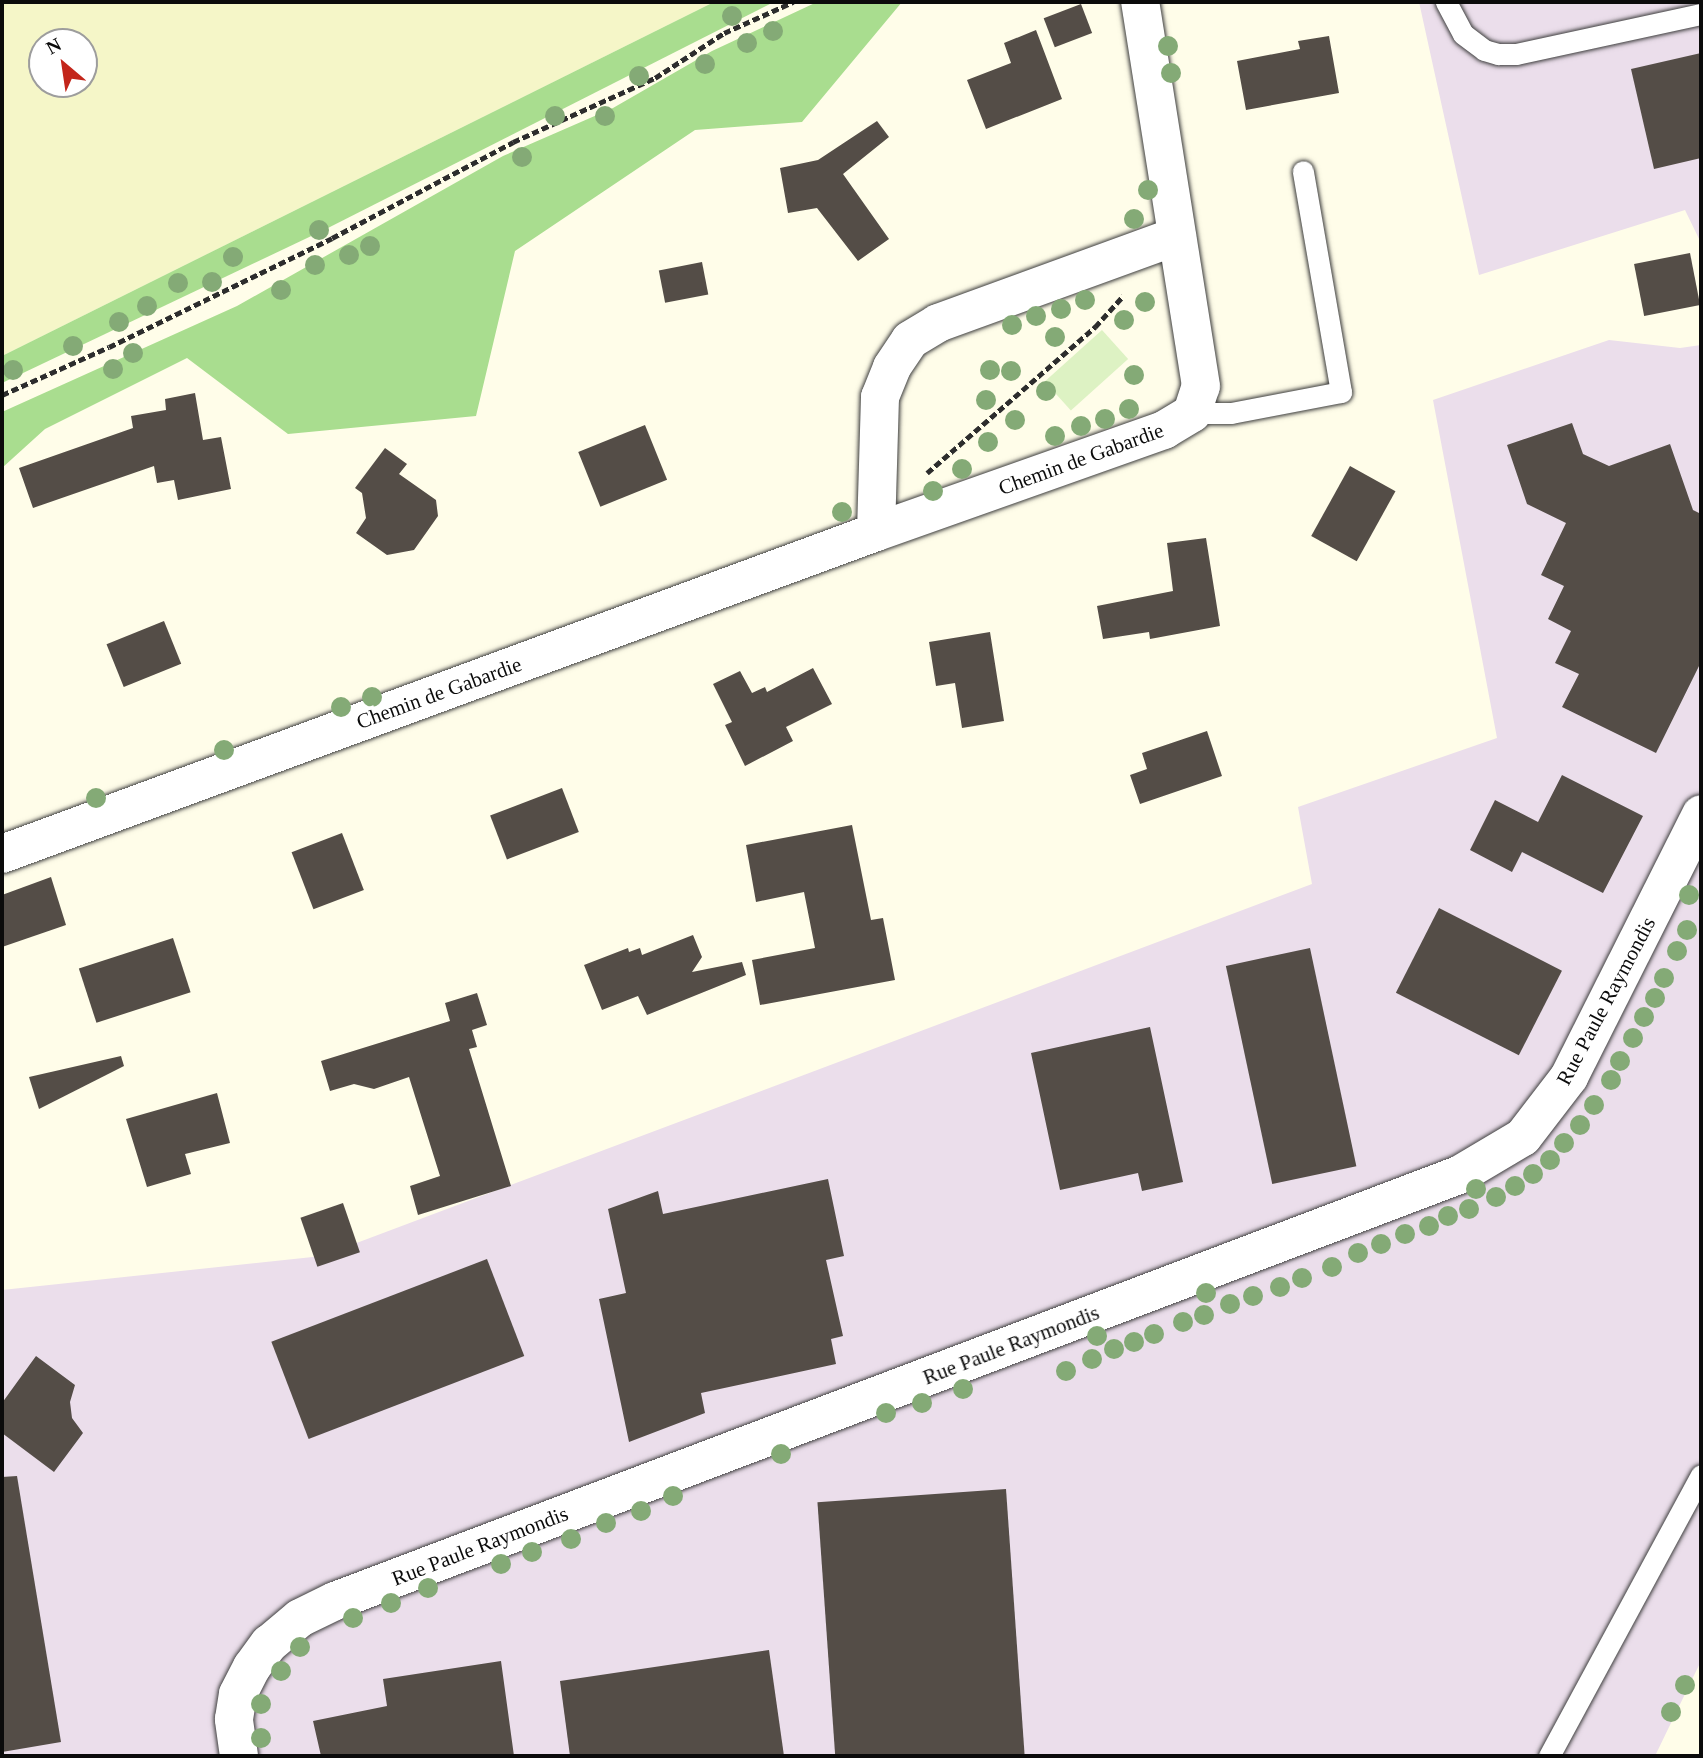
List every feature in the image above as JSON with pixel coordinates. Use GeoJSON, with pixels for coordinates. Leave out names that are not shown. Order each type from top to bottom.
{"type":"FeatureCollection","features":[{"type":"Feature","properties":{"kind":"street"},"geometry":{"type":"LineString","coordinates":[[1140,2],[1201,386],[1192,413]]}},
{"type":"Feature","properties":{"kind":"street"},"geometry":{"type":"LineString","coordinates":[[876,514],[880,397],[892,367],[910,340],[937,323],[1177,236]]}},
{"type":"Feature","properties":{"kind":"street","name":"Chemin de Gabardie"},"geometry":{"type":"LineString","coordinates":[[2,854],[876,514],[1164,430],[1192,413]]}},
{"type":"Feature","properties":{"kind":"street","name":"Rue Paule Raymondis"},"geometry":{"type":"LineString","coordinates":[[239,1756],[234,1719],[238,1694],[252,1667],[269,1644],[300,1618],[335,1601],[1459,1175],[1523,1137],[1569,1077],[1701,814]]}},
{"type":"Feature","properties":{"kind":"lane"},"geometry":{"type":"LineString","coordinates":[[1446,2],[1463,34],[1483,50],[1499,54],[1516,54],[1701,14]]}},
{"type":"Feature","properties":{"kind":"lane"},"geometry":{"type":"LineString","coordinates":[[1192,413],[1231,413],[1341,392],[1303,172]]}},
{"type":"Feature","properties":{"kind":"lane"},"geometry":{"type":"LineString","coordinates":[[1549,1756],[1701,1475]]}},
{"type":"Feature","properties":{"kind":"path"},"geometry":{"type":"LineString","coordinates":[[2,395],[109,348],[332,238],[513,142],[655,78],[724,33],[793,2]]}},
{"type":"Feature","properties":{"kind":"path"},"geometry":{"type":"LineString","coordinates":[[876,514],[907,486],[940,464],[1094,327],[1128,291]]}},
{"type":"Feature","properties":{"kind":"shaded area"},"geometry":{"type":"Polygon","coordinates":[[[1419,2],[1701,2],[1701,243],[1685,210],[1479,275],[1419,2]]]}},
{"type":"Feature","properties":{"kind":"shaded area"},"geometry":{"type":"Polygon","coordinates":[[[1609,340],[1680,348],[1701,345],[1701,1661],[1655,1756],[2,1756],[2,1290],[322,1256],[1312,884],[1298,807],[1497,738],[1433,400],[1609,340]]]}},
{"type":"Feature","properties":{"kind":"green space"},"geometry":{"type":"Polygon","coordinates":[[[2,2],[714,2],[2,356],[2,2]]]}},
{"type":"Feature","properties":{"kind":"green space"},"geometry":{"type":"Polygon","coordinates":[[[714,2],[774,2],[324,230],[2,383],[2,356],[714,2]]]}},
{"type":"Feature","properties":{"kind":"green space"},"geometry":{"type":"Polygon","coordinates":[[[817,2],[902,2],[802,122],[695,130],[515,251],[476,416],[288,434],[187,358],[45,429],[2,468],[2,412],[237,306],[503,156],[613,108],[712,51],[817,2]]]}},
{"type":"Feature","properties":{"kind":"green space"},"geometry":{"type":"Polygon","coordinates":[[[1102,330],[1128,359],[1071,411],[1045,382],[1102,330]]]}},
{"type":"Feature","properties":{"kind":"building"},"geometry":{"type":"Polygon","coordinates":[[[1081,4],[1092,33],[1055,47],[1044,18],[1081,4]]]}},
{"type":"Feature","properties":{"kind":"building"},"geometry":{"type":"Polygon","coordinates":[[[1036,30],[1062,99],[986,129],[967,80],[1011,63],[1004,43],[1036,30]]]}},
{"type":"Feature","properties":{"kind":"building"},"geometry":{"type":"Polygon","coordinates":[[[1329,36],[1339,93],[1246,110],[1237,61],[1300,49],[1298,41],[1329,36]]]}},
{"type":"Feature","properties":{"kind":"building"},"geometry":{"type":"Polygon","coordinates":[[[1701,53],[1701,158],[1654,169],[1631,69],[1701,53]]]}},
{"type":"Feature","properties":{"kind":"building"},"geometry":{"type":"Polygon","coordinates":[[[877,121],[889,137],[843,174],[889,239],[858,261],[817,208],[788,213],[780,168],[818,160],[877,121]]]}},
{"type":"Feature","properties":{"kind":"building"},"geometry":{"type":"Polygon","coordinates":[[[1690,253],[1700,305],[1644,316],[1634,264],[1690,253]]]}},
{"type":"Feature","properties":{"kind":"building"},"geometry":{"type":"Polygon","coordinates":[[[702,262],[708,294],[665,303],[659,270],[702,262]]]}},
{"type":"Feature","properties":{"kind":"building"},"geometry":{"type":"Polygon","coordinates":[[[195,393],[203,440],[221,437],[231,489],[178,500],[174,480],[157,483],[154,466],[33,508],[19,468],[133,428],[131,416],[166,410],[165,399],[195,393]]]}},
{"type":"Feature","properties":{"kind":"building"},"geometry":{"type":"Polygon","coordinates":[[[1572,423],[1583,454],[1609,466],[1670,444],[1693,510],[1701,514],[1701,662],[1656,753],[1562,707],[1579,674],[1555,663],[1571,631],[1548,619],[1564,586],[1541,575],[1566,523],[1527,504],[1507,445],[1572,423]]]}},
{"type":"Feature","properties":{"kind":"building"},"geometry":{"type":"Polygon","coordinates":[[[645,425],[667,480],[600,507],[578,452],[645,425]]]}},
{"type":"Feature","properties":{"kind":"building"},"geometry":{"type":"Polygon","coordinates":[[[385,448],[407,464],[399,474],[436,500],[438,516],[414,550],[387,555],[356,533],[366,518],[362,493],[355,488],[385,448]]]}},
{"type":"Feature","properties":{"kind":"building"},"geometry":{"type":"Polygon","coordinates":[[[1350,466],[1395,491],[1357,561],[1311,536],[1350,466]]]}},
{"type":"Feature","properties":{"kind":"building"},"geometry":{"type":"Polygon","coordinates":[[[1206,538],[1220,626],[1150,639],[1149,632],[1103,639],[1097,606],[1173,591],[1167,543],[1206,538]]]}},
{"type":"Feature","properties":{"kind":"building"},"geometry":{"type":"Polygon","coordinates":[[[164,621],[181,664],[124,687],[107,644],[164,621]]]}},
{"type":"Feature","properties":{"kind":"building"},"geometry":{"type":"Polygon","coordinates":[[[990,632],[1004,721],[962,728],[955,683],[936,686],[929,642],[990,632]]]}},
{"type":"Feature","properties":{"kind":"building"},"geometry":{"type":"Polygon","coordinates":[[[813,668],[832,704],[786,727],[793,741],[745,766],[725,725],[732,722],[713,684],[740,671],[752,693],[765,687],[767,692],[813,668]]]}},
{"type":"Feature","properties":{"kind":"building"},"geometry":{"type":"Polygon","coordinates":[[[1207,731],[1222,776],[1140,804],[1130,775],[1147,769],[1142,753],[1207,731]]]}},
{"type":"Feature","properties":{"kind":"building"},"geometry":{"type":"Polygon","coordinates":[[[1562,775],[1643,816],[1603,893],[1522,852],[1512,872],[1470,850],[1495,800],[1538,822],[1562,775]]]}},
{"type":"Feature","properties":{"kind":"building"},"geometry":{"type":"Polygon","coordinates":[[[562,788],[579,832],[507,859],[490,816],[562,788]]]}},
{"type":"Feature","properties":{"kind":"building"},"geometry":{"type":"Polygon","coordinates":[[[852,825],[871,920],[883,918],[895,980],[760,1005],[752,960],[815,948],[804,892],[756,902],[746,845],[852,825]]]}},
{"type":"Feature","properties":{"kind":"building"},"geometry":{"type":"Polygon","coordinates":[[[342,833],[364,890],[313,909],[292,852],[342,833]]]}},
{"type":"Feature","properties":{"kind":"building"},"geometry":{"type":"Polygon","coordinates":[[[51,877],[66,925],[2,947],[2,895],[51,877]]]}},
{"type":"Feature","properties":{"kind":"building"},"geometry":{"type":"Polygon","coordinates":[[[1439,908],[1562,971],[1519,1055],[1396,993],[1439,908]]]}},
{"type":"Feature","properties":{"kind":"building"},"geometry":{"type":"Polygon","coordinates":[[[693,935],[702,957],[692,972],[742,962],[746,975],[647,1015],[638,996],[602,1010],[584,965],[628,948],[629,952],[640,948],[642,955],[693,935]]]}},
{"type":"Feature","properties":{"kind":"building"},"geometry":{"type":"Polygon","coordinates":[[[173,938],[191,992],[96,1023],[79,969],[173,938]]]}},
{"type":"Feature","properties":{"kind":"building"},"geometry":{"type":"Polygon","coordinates":[[[1310,948],[1356,1166],[1272,1184],[1226,966],[1310,948]]]}},
{"type":"Feature","properties":{"kind":"building"},"geometry":{"type":"Polygon","coordinates":[[[477,993],[487,1025],[472,1030],[477,1047],[469,1049],[511,1186],[418,1215],[410,1186],[440,1176],[409,1077],[374,1089],[354,1084],[330,1091],[321,1061],[450,1021],[445,1003],[477,993]]]}},
{"type":"Feature","properties":{"kind":"building"},"geometry":{"type":"Polygon","coordinates":[[[1150,1027],[1183,1182],[1142,1191],[1138,1173],[1060,1190],[1031,1053],[1150,1027]]]}},
{"type":"Feature","properties":{"kind":"building"},"geometry":{"type":"Polygon","coordinates":[[[121,1056],[124,1066],[39,1109],[29,1077],[121,1056]]]}},
{"type":"Feature","properties":{"kind":"building"},"geometry":{"type":"Polygon","coordinates":[[[217,1093],[230,1143],[185,1154],[191,1174],[147,1187],[126,1119],[217,1093]]]}},
{"type":"Feature","properties":{"kind":"building"},"geometry":{"type":"Polygon","coordinates":[[[828,1179],[844,1256],[826,1260],[843,1336],[831,1339],[836,1364],[701,1393],[705,1413],[629,1442],[599,1299],[626,1293],[608,1209],[658,1191],[663,1214],[828,1179]]]}},
{"type":"Feature","properties":{"kind":"building"},"geometry":{"type":"Polygon","coordinates":[[[343,1203],[360,1252],[317,1267],[300,1218],[343,1203]]]}},
{"type":"Feature","properties":{"kind":"building"},"geometry":{"type":"Polygon","coordinates":[[[487,1259],[524,1356],[309,1439],[271,1342],[487,1259]]]}},
{"type":"Feature","properties":{"kind":"building"},"geometry":{"type":"Polygon","coordinates":[[[36,1356],[75,1385],[70,1402],[72,1418],[83,1433],[54,1472],[2,1433],[2,1403],[36,1356]]]}},
{"type":"Feature","properties":{"kind":"building"},"geometry":{"type":"Polygon","coordinates":[[[17,1476],[61,1742],[2,1752],[2,1477],[17,1476]]]}},
{"type":"Feature","properties":{"kind":"building"},"geometry":{"type":"Polygon","coordinates":[[[1006,1489],[1025,1756],[835,1756],[817,1502],[1006,1489]]]}},
{"type":"Feature","properties":{"kind":"building"},"geometry":{"type":"Polygon","coordinates":[[[769,1650],[784,1756],[570,1756],[560,1681],[769,1650]]]}},
{"type":"Feature","properties":{"kind":"building"},"geometry":{"type":"Polygon","coordinates":[[[501,1661],[514,1756],[321,1756],[313,1721],[387,1706],[383,1679],[501,1661]]]}}]}
